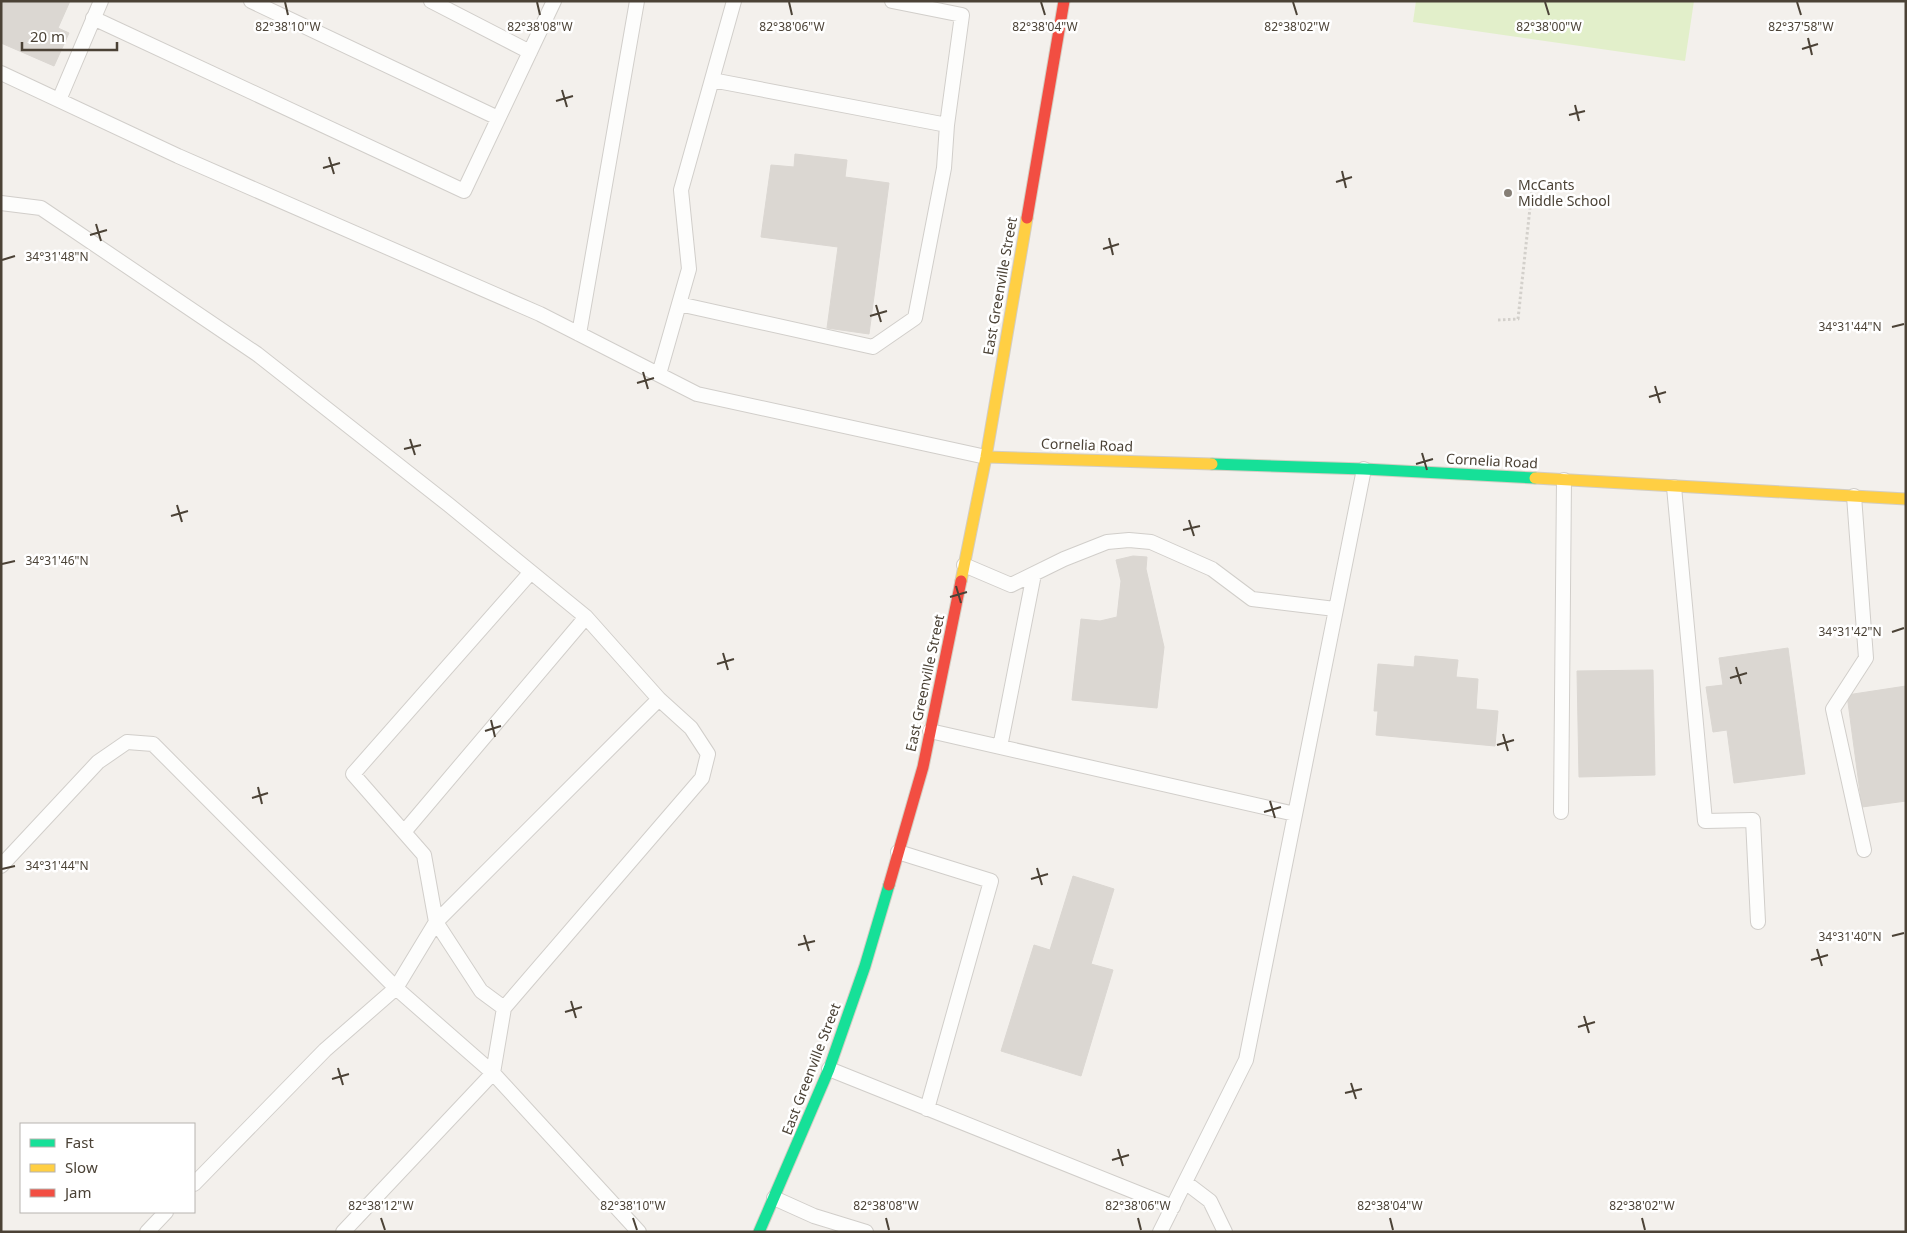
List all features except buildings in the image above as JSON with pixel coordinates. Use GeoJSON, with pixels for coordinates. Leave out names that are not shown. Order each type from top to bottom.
{"type":"FeatureCollection","features":[{"type":"Feature","properties":{"kind":"main road","name":"East Greenville Street"},"geometry":{"type":"LineString","coordinates":[[759,1232],[830,1069],[865,966],[923,767],[986,457],[1064,1]]}},
{"type":"Feature","properties":{"kind":"main road","name":"Cornelia Road"},"geometry":{"type":"LineString","coordinates":[[986,457],[1364,469],[1906,499]]}},
{"type":"Feature","properties":{"kind":"lane"},"geometry":{"type":"LineString","coordinates":[[59,100],[100,1]]}},
{"type":"Feature","properties":{"kind":"lane"},"geometry":{"type":"LineString","coordinates":[[251,1],[498,118]]}},
{"type":"Feature","properties":{"kind":"lane"},"geometry":{"type":"LineString","coordinates":[[431,1],[530,52]]}},
{"type":"Feature","properties":{"kind":"lane"},"geometry":{"type":"LineString","coordinates":[[93,18],[464,191],[554,1]]}},
{"type":"Feature","properties":{"kind":"lane"},"geometry":{"type":"LineString","coordinates":[[579,334],[637,1]]}},
{"type":"Feature","properties":{"kind":"lane"},"geometry":{"type":"LineString","coordinates":[[659,374],[689,269],[681,190],[734,1]]}},
{"type":"Feature","properties":{"kind":"lane"},"geometry":{"type":"LineString","coordinates":[[679,304],[873,347],[915,318],[944,168],[947,125],[962,15],[892,1]]}},
{"type":"Feature","properties":{"kind":"lane"},"geometry":{"type":"LineString","coordinates":[[1,73],[178,156],[531,310],[697,394],[986,457]]}},
{"type":"Feature","properties":{"kind":"lane"},"geometry":{"type":"LineString","coordinates":[[712,80],[947,125]]}},
{"type":"Feature","properties":{"kind":"lane"},"geometry":{"type":"LineString","coordinates":[[1,203],[41,208],[257,354],[449,504],[586,617],[659,699],[691,728],[708,754],[702,778],[504,1008],[493,1073],[343,1232]]}},
{"type":"Feature","properties":{"kind":"lane"},"geometry":{"type":"LineString","coordinates":[[1160,1232],[1246,1060],[1364,469]]}},
{"type":"Feature","properties":{"kind":"lane"},"geometry":{"type":"LineString","coordinates":[[1561,812],[1564,480]]}},
{"type":"Feature","properties":{"kind":"lane"},"geometry":{"type":"LineString","coordinates":[[1674,487],[1705,821],[1752,820],[1758,922]]}},
{"type":"Feature","properties":{"kind":"lane"},"geometry":{"type":"LineString","coordinates":[[1854,496],[1866,658],[1833,709],[1864,850]]}},
{"type":"Feature","properties":{"kind":"lane"},"geometry":{"type":"LineString","coordinates":[[964,565],[1012,585],[1064,558],[1107,542],[1129,540],[1151,542],[1212,569],[1252,599],[1336,609]]}},
{"type":"Feature","properties":{"kind":"lane"},"geometry":{"type":"LineString","coordinates":[[504,1008],[481,991],[436,922],[424,854],[353,774],[531,572]]}},
{"type":"Feature","properties":{"kind":"lane"},"geometry":{"type":"LineString","coordinates":[[1000,747],[1034,574]]}},
{"type":"Feature","properties":{"kind":"lane"},"geometry":{"type":"LineString","coordinates":[[404,832],[586,617]]}},
{"type":"Feature","properties":{"kind":"lane"},"geometry":{"type":"LineString","coordinates":[[195,1183],[325,1050],[396,988],[436,922],[659,699]]}},
{"type":"Feature","properties":{"kind":"lane"},"geometry":{"type":"LineString","coordinates":[[930,731],[1295,814]]}},
{"type":"Feature","properties":{"kind":"lane"},"geometry":{"type":"LineString","coordinates":[[1,866],[98,762],[127,742],[153,744],[396,988],[493,1073],[639,1232]]}},
{"type":"Feature","properties":{"kind":"lane"},"geometry":{"type":"LineString","coordinates":[[898,852],[991,881],[927,1109]]}},
{"type":"Feature","properties":{"kind":"lane"},"geometry":{"type":"LineString","coordinates":[[830,1069],[1173,1207]]}},
{"type":"Feature","properties":{"kind":"lane"},"geometry":{"type":"LineString","coordinates":[[1185,1182],[1210,1201],[1226,1232]]}},
{"type":"Feature","properties":{"kind":"lane"},"geometry":{"type":"LineString","coordinates":[[774,1198],[814,1216],[866,1232]]}},
{"type":"Feature","properties":{"kind":"lane"},"geometry":{"type":"LineString","coordinates":[[147,1232],[165,1213]]}},
{"type":"Feature","properties":{"kind":"path"},"geometry":{"type":"LineString","coordinates":[[1498,320],[1518,319],[1533,180]]}},
{"type":"Feature","properties":{"kind":"green space"},"geometry":{"type":"Polygon","coordinates":[[[1416,1],[1694,1],[1685,61],[1413,22],[1416,1]]]}},
{"type":"Feature","properties":{"kind":"traffic: fast"},"geometry":{"type":"LineString","coordinates":[[1212,464],[1364,469],[1535,478]]}},
{"type":"Feature","properties":{"kind":"traffic: fast"},"geometry":{"type":"LineString","coordinates":[[759,1232],[829,1069],[865,966],[889,885]]}},
{"type":"Feature","properties":{"kind":"traffic: slow"},"geometry":{"type":"LineString","coordinates":[[961,581],[986,457],[1027,218]]}},
{"type":"Feature","properties":{"kind":"traffic: slow"},"geometry":{"type":"LineString","coordinates":[[986,457],[1212,464]]}},
{"type":"Feature","properties":{"kind":"traffic: slow"},"geometry":{"type":"LineString","coordinates":[[1535,478],[1906,499]]}},
{"type":"Feature","properties":{"kind":"traffic: jam"},"geometry":{"type":"LineString","coordinates":[[1027,218],[1064,1]]}},
{"type":"Feature","properties":{"kind":"traffic: jam"},"geometry":{"type":"LineString","coordinates":[[889,885],[923,767],[961,581]]}},
{"type":"Feature","properties":{"kind":"place","name":"McCants Middle School"},"geometry":{"type":"Point","coordinates":[1508,193]}}]}
